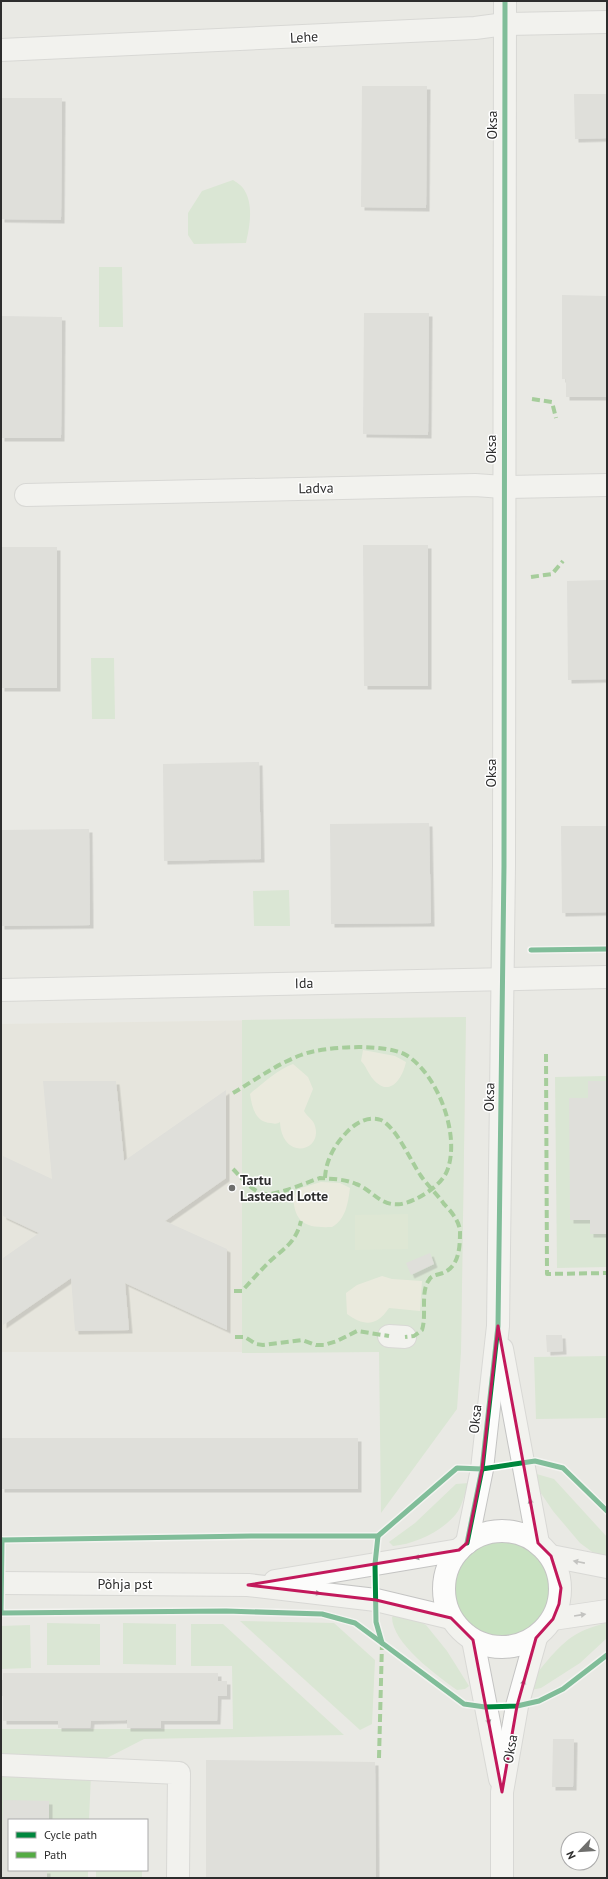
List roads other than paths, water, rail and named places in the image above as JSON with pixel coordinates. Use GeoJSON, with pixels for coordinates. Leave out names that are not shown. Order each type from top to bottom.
{"type":"FeatureCollection","features":[{"type":"Feature","properties":{"kind":"street","name":"Oksa"},"geometry":{"type":"LineString","coordinates":[[463,1547],[482,1469],[498,1326],[504,866],[504,1]]}},
{"type":"Feature","properties":{"kind":"street","name":"Lehe"},"geometry":{"type":"LineString","coordinates":[[1,50],[475,28],[504,24],[607,22]]}},
{"type":"Feature","properties":{"kind":"street","name":"Ladva"},"geometry":{"type":"LineString","coordinates":[[26,494],[475,485],[503,487],[607,486]]}},
{"type":"Feature","properties":{"kind":"street","name":"Ida"},"geometry":{"type":"LineString","coordinates":[[1,990],[607,977]]}},
{"type":"Feature","properties":{"kind":"street","name":"Oksa"},"geometry":{"type":"LineString","coordinates":[[498,1326],[545,1550]]}},
{"type":"Feature","properties":{"kind":"street"},"geometry":{"type":"LineString","coordinates":[[545,1550],[558,1571],[561,1588],[560,1604],[553,1619],[536,1638],[524,1644],[504,1648],[484,1645],[472,1640],[460,1630],[451,1618],[447,1606],[444,1583],[447,1571],[463,1547],[480,1535],[495,1531],[510,1531],[525,1535],[545,1550],[607,1568]]}},
{"type":"Feature","properties":{"kind":"street","name":"Põhja pst"},"geometry":{"type":"LineString","coordinates":[[248,1585],[463,1547]]}},
{"type":"Feature","properties":{"kind":"street","name":"Põhja pst"},"geometry":{"type":"LineString","coordinates":[[1,1583],[248,1585],[376,1600],[451,1618]]}},
{"type":"Feature","properties":{"kind":"street"},"geometry":{"type":"LineString","coordinates":[[553,1619],[607,1611]]}},
{"type":"Feature","properties":{"kind":"street","name":"Oksa"},"geometry":{"type":"LineString","coordinates":[[502,1878],[502,1792],[517,1706],[536,1638]]}},
{"type":"Feature","properties":{"kind":"street","name":"Oksa"},"geometry":{"type":"LineString","coordinates":[[472,1640],[502,1792]]}},
{"type":"Feature","properties":{"kind":"street"},"geometry":{"type":"LineString","coordinates":[[1,1766],[179,1773],[178,1878]]}},
{"type":"Feature","properties":{"kind":"place","name":"Tartu Lasteaed Lotte"},"geometry":{"type":"Point","coordinates":[232,1188]}}]}
